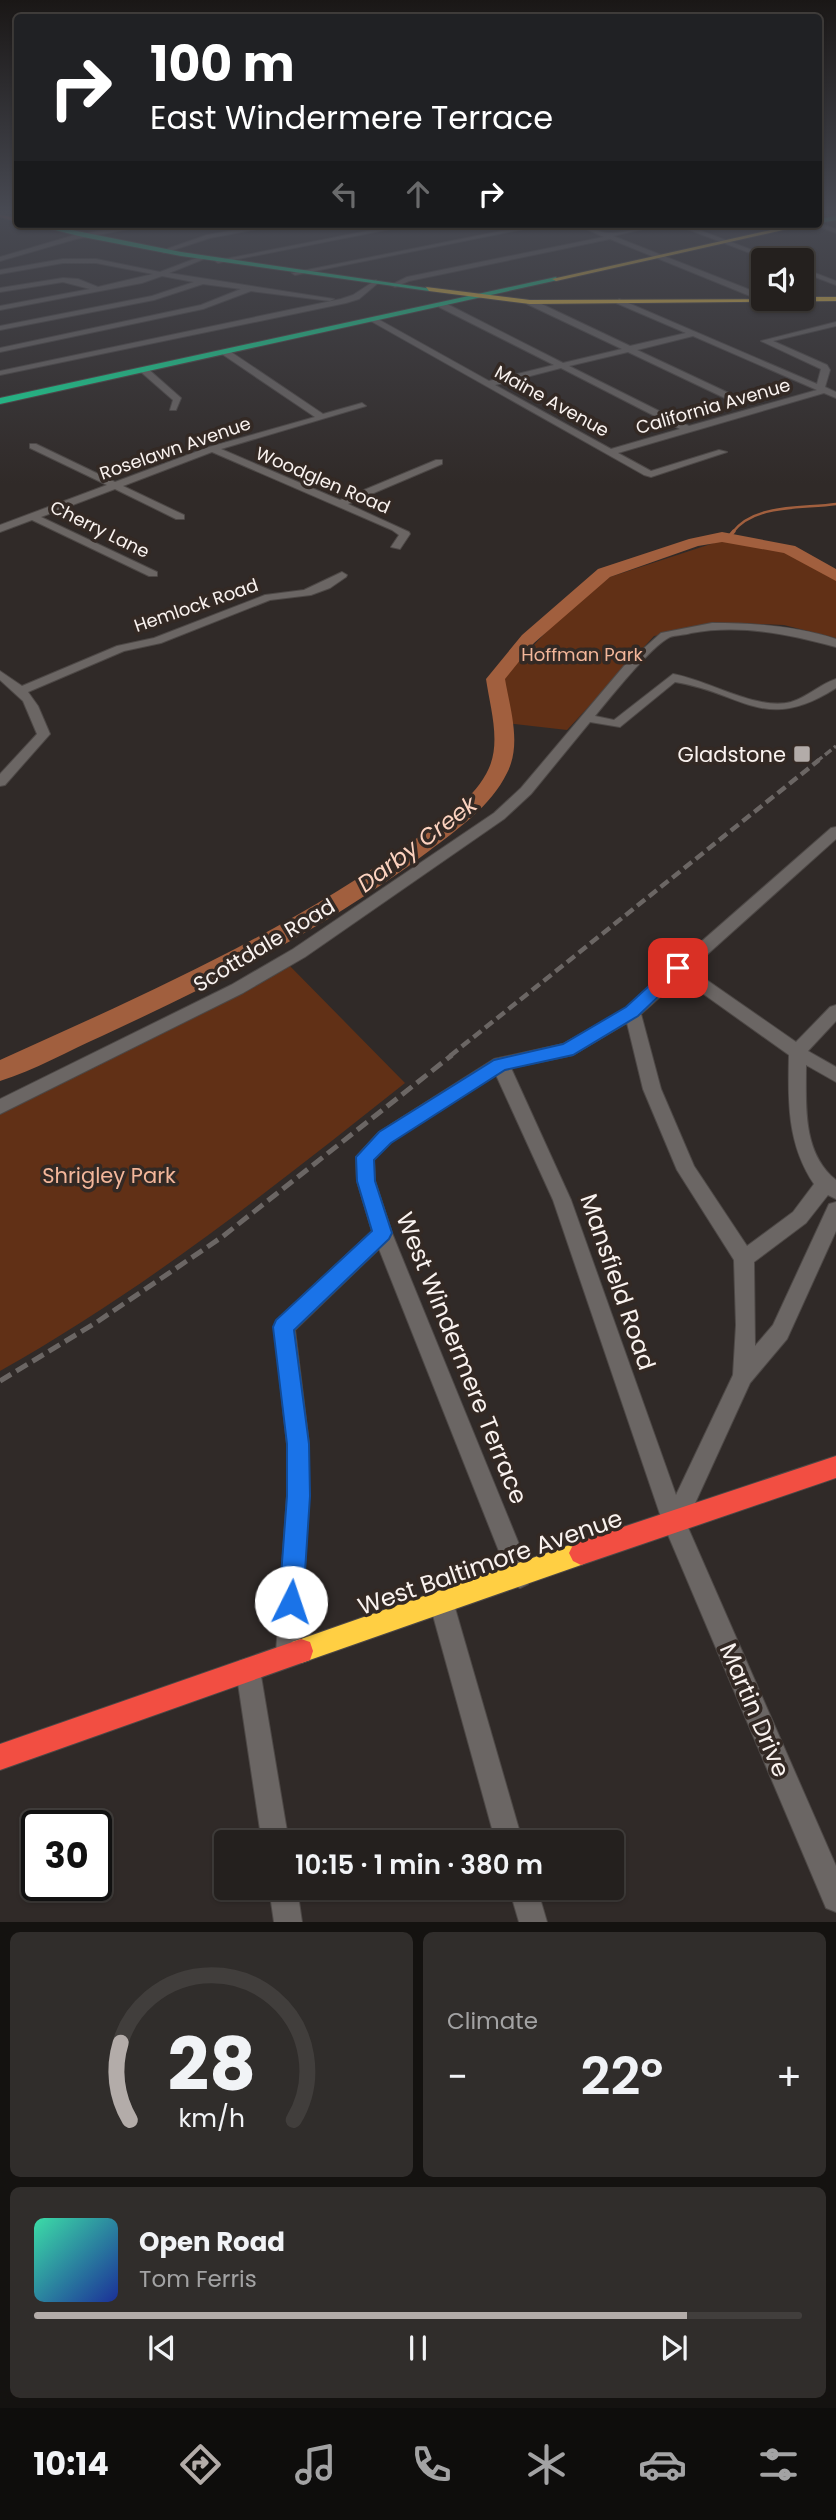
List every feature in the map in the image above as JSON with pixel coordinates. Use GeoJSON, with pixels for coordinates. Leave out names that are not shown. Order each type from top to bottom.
{"type":"FeatureCollection","features":[{"type":"Feature","properties":{"kind":"main road"},"geometry":{"type":"LineString","coordinates":[[0,401],[442,305]]}},
{"type":"Feature","properties":{"kind":"main road","name":"West Baltimore Avenue"},"geometry":{"type":"LineString","coordinates":[[0,1757],[441,1601],[836,1467]]}},
{"type":"Feature","properties":{"kind":"street"},"geometry":{"type":"LineString","coordinates":[[0,308],[18,305]]}},
{"type":"Feature","properties":{"kind":"street"},"geometry":{"type":"LineString","coordinates":[[0,328],[120,305]]}},
{"type":"Feature","properties":{"kind":"street"},"geometry":{"type":"LineString","coordinates":[[0,350],[209,305]]}},
{"type":"Feature","properties":{"kind":"street"},"geometry":{"type":"LineString","coordinates":[[0,373],[325,305]]}},
{"type":"Feature","properties":{"kind":"street"},"geometry":{"type":"LineString","coordinates":[[442,305],[687,429]]}},
{"type":"Feature","properties":{"kind":"street"},"geometry":{"type":"LineString","coordinates":[[536,305],[732,398]]}},
{"type":"Feature","properties":{"kind":"street"},"geometry":{"type":"LineString","coordinates":[[625,305],[836,395]]}},
{"type":"Feature","properties":{"kind":"street","name":"Maine Avenue"},"geometry":{"type":"LineString","coordinates":[[373,320],[651,474],[722,452]]}},
{"type":"Feature","properties":{"kind":"street"},"geometry":{"type":"LineString","coordinates":[[822,389],[826,370],[819,364],[765,341],[836,324]]}},
{"type":"Feature","properties":{"kind":"street"},"geometry":{"type":"LineString","coordinates":[[488,384],[690,334]]}},
{"type":"Feature","properties":{"kind":"street"},"geometry":{"type":"LineString","coordinates":[[225,352],[321,417]]}},
{"type":"Feature","properties":{"kind":"street"},"geometry":{"type":"LineString","coordinates":[[819,364],[836,359]]}},
{"type":"Feature","properties":{"kind":"street"},"geometry":{"type":"LineString","coordinates":[[144,370],[177,400],[173,408]]}},
{"type":"Feature","properties":{"kind":"street","name":"California Avenue"},"geometry":{"type":"LineString","coordinates":[[610,452],[822,389]]}},
{"type":"Feature","properties":{"kind":"street","name":"Roselawn Avenue"},"geometry":{"type":"LineString","coordinates":[[0,529],[212,450],[362,406]]}},
{"type":"Feature","properties":{"kind":"street"},"geometry":{"type":"LineString","coordinates":[[33,446],[180,517]]}},
{"type":"Feature","properties":{"kind":"street","name":"Woodglen Road"},"geometry":{"type":"LineString","coordinates":[[212,450],[314,495],[342,503],[405,534],[396,547]]}},
{"type":"Feature","properties":{"kind":"street"},"geometry":{"type":"LineString","coordinates":[[342,503],[439,462]]}},
{"type":"Feature","properties":{"kind":"street","name":"Cherry Lane"},"geometry":{"type":"LineString","coordinates":[[32,516],[153,574]]}},
{"type":"Feature","properties":{"kind":"street","name":"Hemlock Road"},"geometry":{"type":"LineString","coordinates":[[23,690],[121,648],[157,641],[269,597],[280,598],[305,593],[342,575]]}},
{"type":"Feature","properties":{"kind":"street","name":"Scottdale Road"},"geometry":{"type":"LineString","coordinates":[[0,1107],[237,989],[299,953],[499,817],[526,791],[647,649],[665,635],[712,626],[750,626],[809,634],[836,643]]}},
{"type":"Feature","properties":{"kind":"street"},"geometry":{"type":"LineString","coordinates":[[0,675],[23,690],[33,704],[44,734],[0,782]]}},
{"type":"Feature","properties":{"kind":"street"},"geometry":{"type":"LineString","coordinates":[[587,718],[615,724],[673,678],[690,680],[776,708],[808,699],[836,683]]}},
{"type":"Feature","properties":{"kind":"street"},"geometry":{"type":"LineString","coordinates":[[500,1064],[567,1050],[632,1012],[678,968],[836,831]]}},
{"type":"Feature","properties":{"kind":"street"},"geometry":{"type":"LineString","coordinates":[[678,968],[797,1052],[836,1075]]}},
{"type":"Feature","properties":{"kind":"street"},"geometry":{"type":"LineString","coordinates":[[744,1258],[794,1225],[830,1188],[799,1137],[797,1052],[836,1011]]}},
{"type":"Feature","properties":{"kind":"street"},"geometry":{"type":"LineString","coordinates":[[632,1012],[652,1089],[687,1170],[744,1258],[746,1325],[743,1376]]}},
{"type":"Feature","properties":{"kind":"street","name":"West Windermere Terrace"},"geometry":{"type":"LineString","coordinates":[[500,1064],[385,1137],[365,1157],[366,1181],[382,1233],[520,1576]]}},
{"type":"Feature","properties":{"kind":"street","name":"Mansfield Road"},"geometry":{"type":"LineString","coordinates":[[500,1064],[562,1200],[674,1522]]}},
{"type":"Feature","properties":{"kind":"street"},"geometry":{"type":"LineString","coordinates":[[674,1522],[743,1376],[780,1332],[836,1210]]}},
{"type":"Feature","properties":{"kind":"street"},"geometry":{"type":"LineString","coordinates":[[288,1655],[298,1496],[298,1444],[284,1327],[382,1233]]}},
{"type":"Feature","properties":{"kind":"street","name":"Martin Drive"},"geometry":{"type":"LineString","coordinates":[[674,1522],[836,1898]]}},
{"type":"Feature","properties":{"kind":"street"},"geometry":{"type":"LineString","coordinates":[[441,1601],[506,1830]]}},
{"type":"Feature","properties":{"kind":"street"},"geometry":{"type":"LineString","coordinates":[[248,1670],[274,1830]]}},
{"type":"Feature","properties":{"kind":"street"},"geometry":{"type":"LineString","coordinates":[[285,1900],[288,1922]]}},
{"type":"Feature","properties":{"kind":"street"},"geometry":{"type":"LineString","coordinates":[[527,1900],[533,1922]]}},
{"type":"Feature","properties":{"kind":"green space","name":"Hoffman Park"},"geometry":{"type":"Polygon","coordinates":[[[720,541],[788,552],[836,580],[836,638],[784,625],[735,623],[654,636],[567,730],[506,723],[501,680],[566,611],[610,577],[720,541]]]}},
{"type":"Feature","properties":{"kind":"green space","name":"Shrigley Park"},"geometry":{"type":"Polygon","coordinates":[[[285,961],[405,1083],[258,1198],[158,1271],[107,1306],[0,1371],[0,1107],[285,961]]]}},
{"type":"Feature","properties":{"kind":"waterway"},"geometry":{"type":"LineString","coordinates":[[732,533],[741,523],[766,512],[836,504]]}},
{"type":"Feature","properties":{"kind":"waterway","name":"Darby Creek"},"geometry":{"type":"LineString","coordinates":[[728,538],[734,531]]}},
{"type":"Feature","properties":{"kind":"waterway","name":"Darby Creek"},"geometry":{"type":"LineString","coordinates":[[0,1071],[170,993],[282,936],[388,870],[438,833],[485,791],[499,770],[504,751],[495,679],[528,639],[604,573],[695,542],[722,537],[789,549],[836,576]]}},
{"type":"Feature","properties":{"kind":"railway"},"geometry":{"type":"LineString","coordinates":[[816,762],[836,746]]}},
{"type":"Feature","properties":{"kind":"railway"},"geometry":{"type":"LineString","coordinates":[[450,1056],[819,760]]}},
{"type":"Feature","properties":{"kind":"railway"},"geometry":{"type":"LineString","coordinates":[[0,1381],[97,1322],[222,1237],[452,1055]]}},
{"type":"Feature","properties":{"kind":"traffic: fast"},"geometry":{"type":"LineString","coordinates":[[0,401],[439,305]]}},
{"type":"Feature","properties":{"kind":"traffic: slow"},"geometry":{"type":"LineString","coordinates":[[301,1651],[581,1553]]}},
{"type":"Feature","properties":{"kind":"traffic: jam"},"geometry":{"type":"LineString","coordinates":[[581,1553],[836,1467]]}},
{"type":"Feature","properties":{"kind":"traffic: jam"},"geometry":{"type":"LineString","coordinates":[[0,1757],[301,1651]]}},
{"type":"Feature","properties":{"kind":"place","name":"Gladstone"},"geometry":{"type":"Point","coordinates":[802,754]}},
{"type":"Feature","properties":{"kind":"route"},"geometry":{"type":"LineString","coordinates":[[291,1602],[298,1496],[298,1444],[284,1327],[382,1233],[366,1181],[365,1157],[385,1137],[500,1064],[567,1050],[632,1012],[678,968]]}}]}
